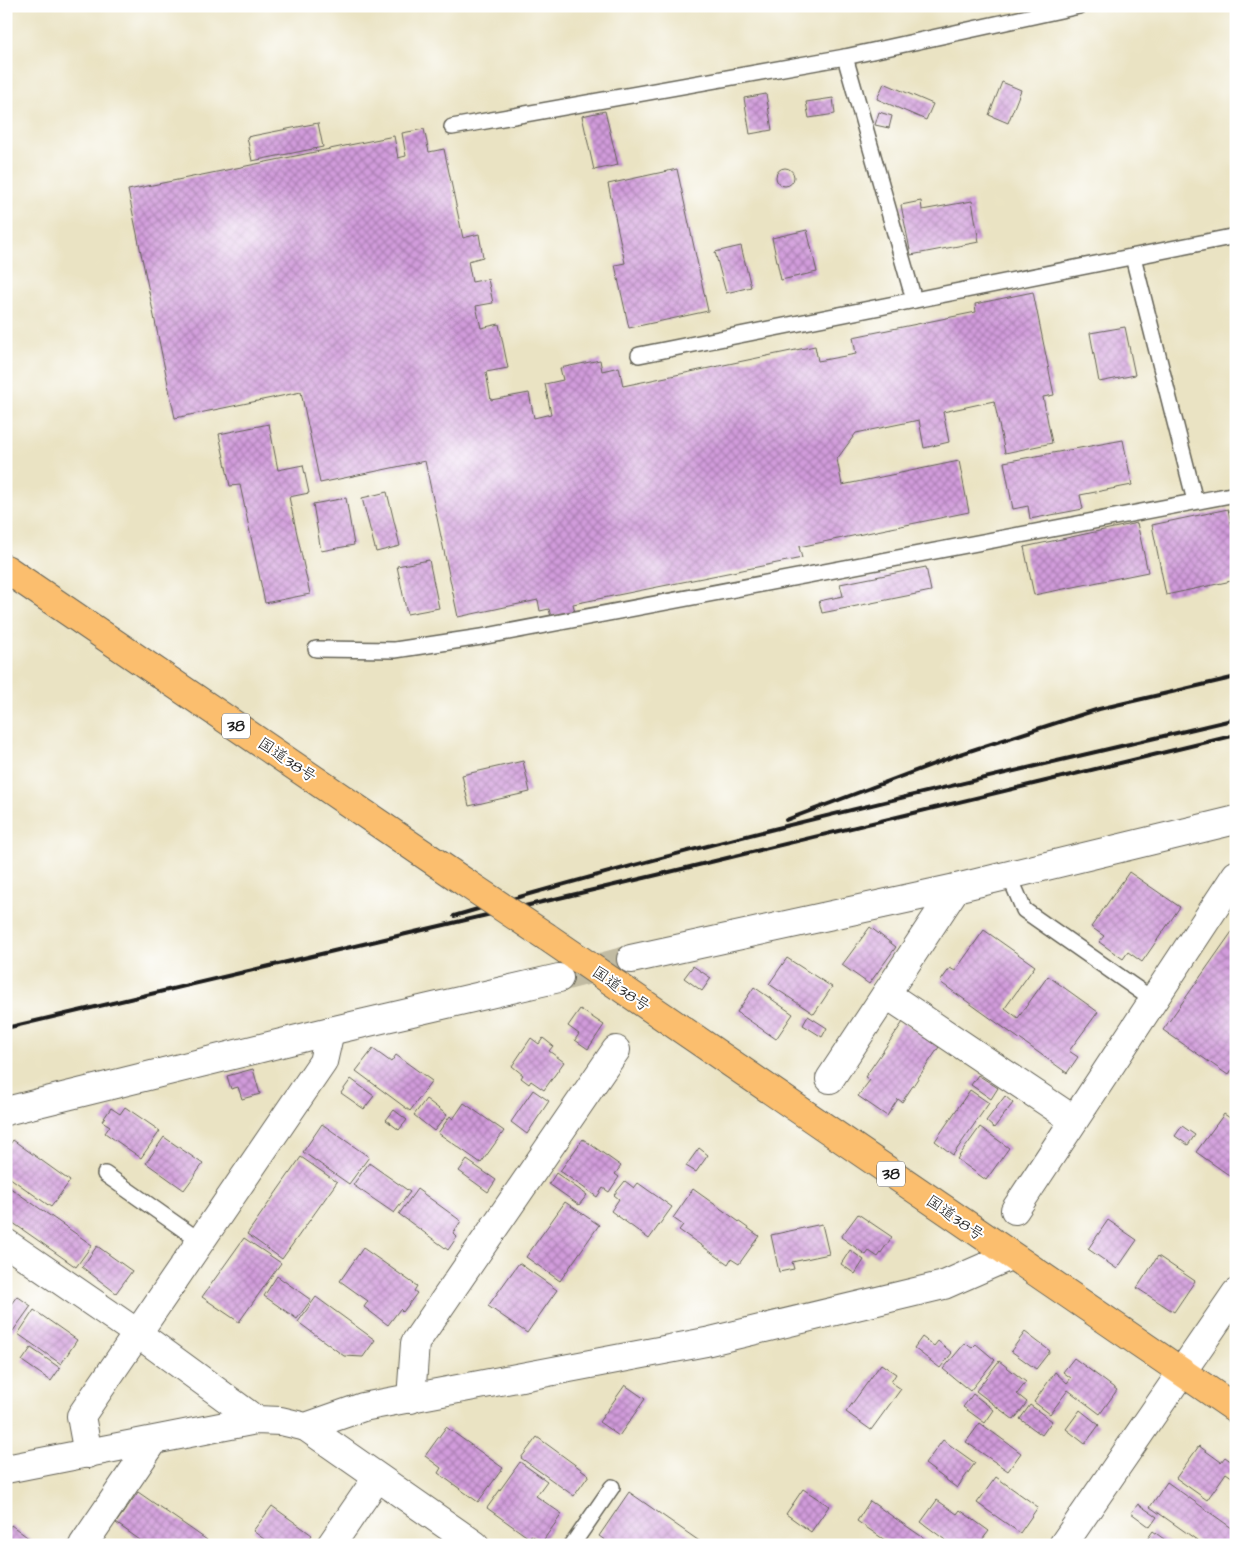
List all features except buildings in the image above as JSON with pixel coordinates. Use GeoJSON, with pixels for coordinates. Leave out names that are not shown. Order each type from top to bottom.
{"type":"FeatureCollection","features":[{"type":"Feature","properties":{"kind":"highway","name":"国道38号"},"geometry":{"type":"LineString","coordinates":[[6,569],[1236,1409]]}},
{"type":"Feature","properties":{"kind":"street"},"geometry":{"type":"LineString","coordinates":[[632,959],[956,888],[1236,820]]}},
{"type":"Feature","properties":{"kind":"street"},"geometry":{"type":"LineString","coordinates":[[1015,1210],[1236,875]]}},
{"type":"Feature","properties":{"kind":"street"},"geometry":{"type":"LineString","coordinates":[[830,1079],[956,888]]}},
{"type":"Feature","properties":{"kind":"street"},"geometry":{"type":"LineString","coordinates":[[6,1111],[330,1031],[559,978]]}},
{"type":"Feature","properties":{"kind":"street"},"geometry":{"type":"LineString","coordinates":[[886,994],[1074,1120]]}},
{"type":"Feature","properties":{"kind":"street"},"geometry":{"type":"LineString","coordinates":[[88,1454],[81,1416],[323,1062],[330,1031]]}},
{"type":"Feature","properties":{"kind":"street"},"geometry":{"type":"LineString","coordinates":[[411,1399],[415,1343],[616,1050]]}},
{"type":"Feature","properties":{"kind":"street"},"geometry":{"type":"LineString","coordinates":[[6,1243],[137,1333],[256,1420]]}},
{"type":"Feature","properties":{"kind":"street"},"geometry":{"type":"LineString","coordinates":[[306,1427],[363,1407],[706,1342],[944,1285],[1010,1256]]}},
{"type":"Feature","properties":{"kind":"street"},"geometry":{"type":"LineString","coordinates":[[1063,1545],[1236,1293]]}},
{"type":"Feature","properties":{"kind":"street"},"geometry":{"type":"LineString","coordinates":[[6,1469],[154,1442],[256,1420],[280,1421],[306,1427],[475,1545]]}},
{"type":"Feature","properties":{"kind":"street"},"geometry":{"type":"LineString","coordinates":[[82,1545],[154,1442]]}},
{"type":"Feature","properties":{"kind":"street"},"geometry":{"type":"LineString","coordinates":[[331,1545],[377,1478]]}},
{"type":"Feature","properties":{"kind":"lane"},"geometry":{"type":"LineString","coordinates":[[452,128],[845,57],[1078,6]]}},
{"type":"Feature","properties":{"kind":"lane"},"geometry":{"type":"LineString","coordinates":[[845,57],[914,300]]}},
{"type":"Feature","properties":{"kind":"lane"},"geometry":{"type":"LineString","coordinates":[[639,355],[1236,236]]}},
{"type":"Feature","properties":{"kind":"lane"},"geometry":{"type":"LineString","coordinates":[[1134,257],[1195,501]]}},
{"type":"Feature","properties":{"kind":"lane"},"geometry":{"type":"LineString","coordinates":[[316,649],[395,650],[481,637],[1236,494]]}},
{"type":"Feature","properties":{"kind":"lane"},"geometry":{"type":"LineString","coordinates":[[1009,875],[1024,910],[1153,1000]]}},
{"type":"Feature","properties":{"kind":"lane"},"geometry":{"type":"LineString","coordinates":[[105,1174],[200,1241]]}},
{"type":"Feature","properties":{"kind":"lane"},"geometry":{"type":"LineString","coordinates":[[572,1545],[612,1487]]}},
{"type":"Feature","properties":{"kind":"tunnel"},"geometry":{"type":"LineString","coordinates":[[559,978],[631,959]]}},
{"type":"Feature","properties":{"kind":"railway"},"geometry":{"type":"LineString","coordinates":[[786,820],[960,754],[1099,709],[1236,677]]}},
{"type":"Feature","properties":{"kind":"railway"},"geometry":{"type":"LineString","coordinates":[[454,916],[648,861],[745,836],[1236,719]]}},
{"type":"Feature","properties":{"kind":"railway"},"geometry":{"type":"LineString","coordinates":[[6,1028],[657,875],[1236,735]]}}]}
